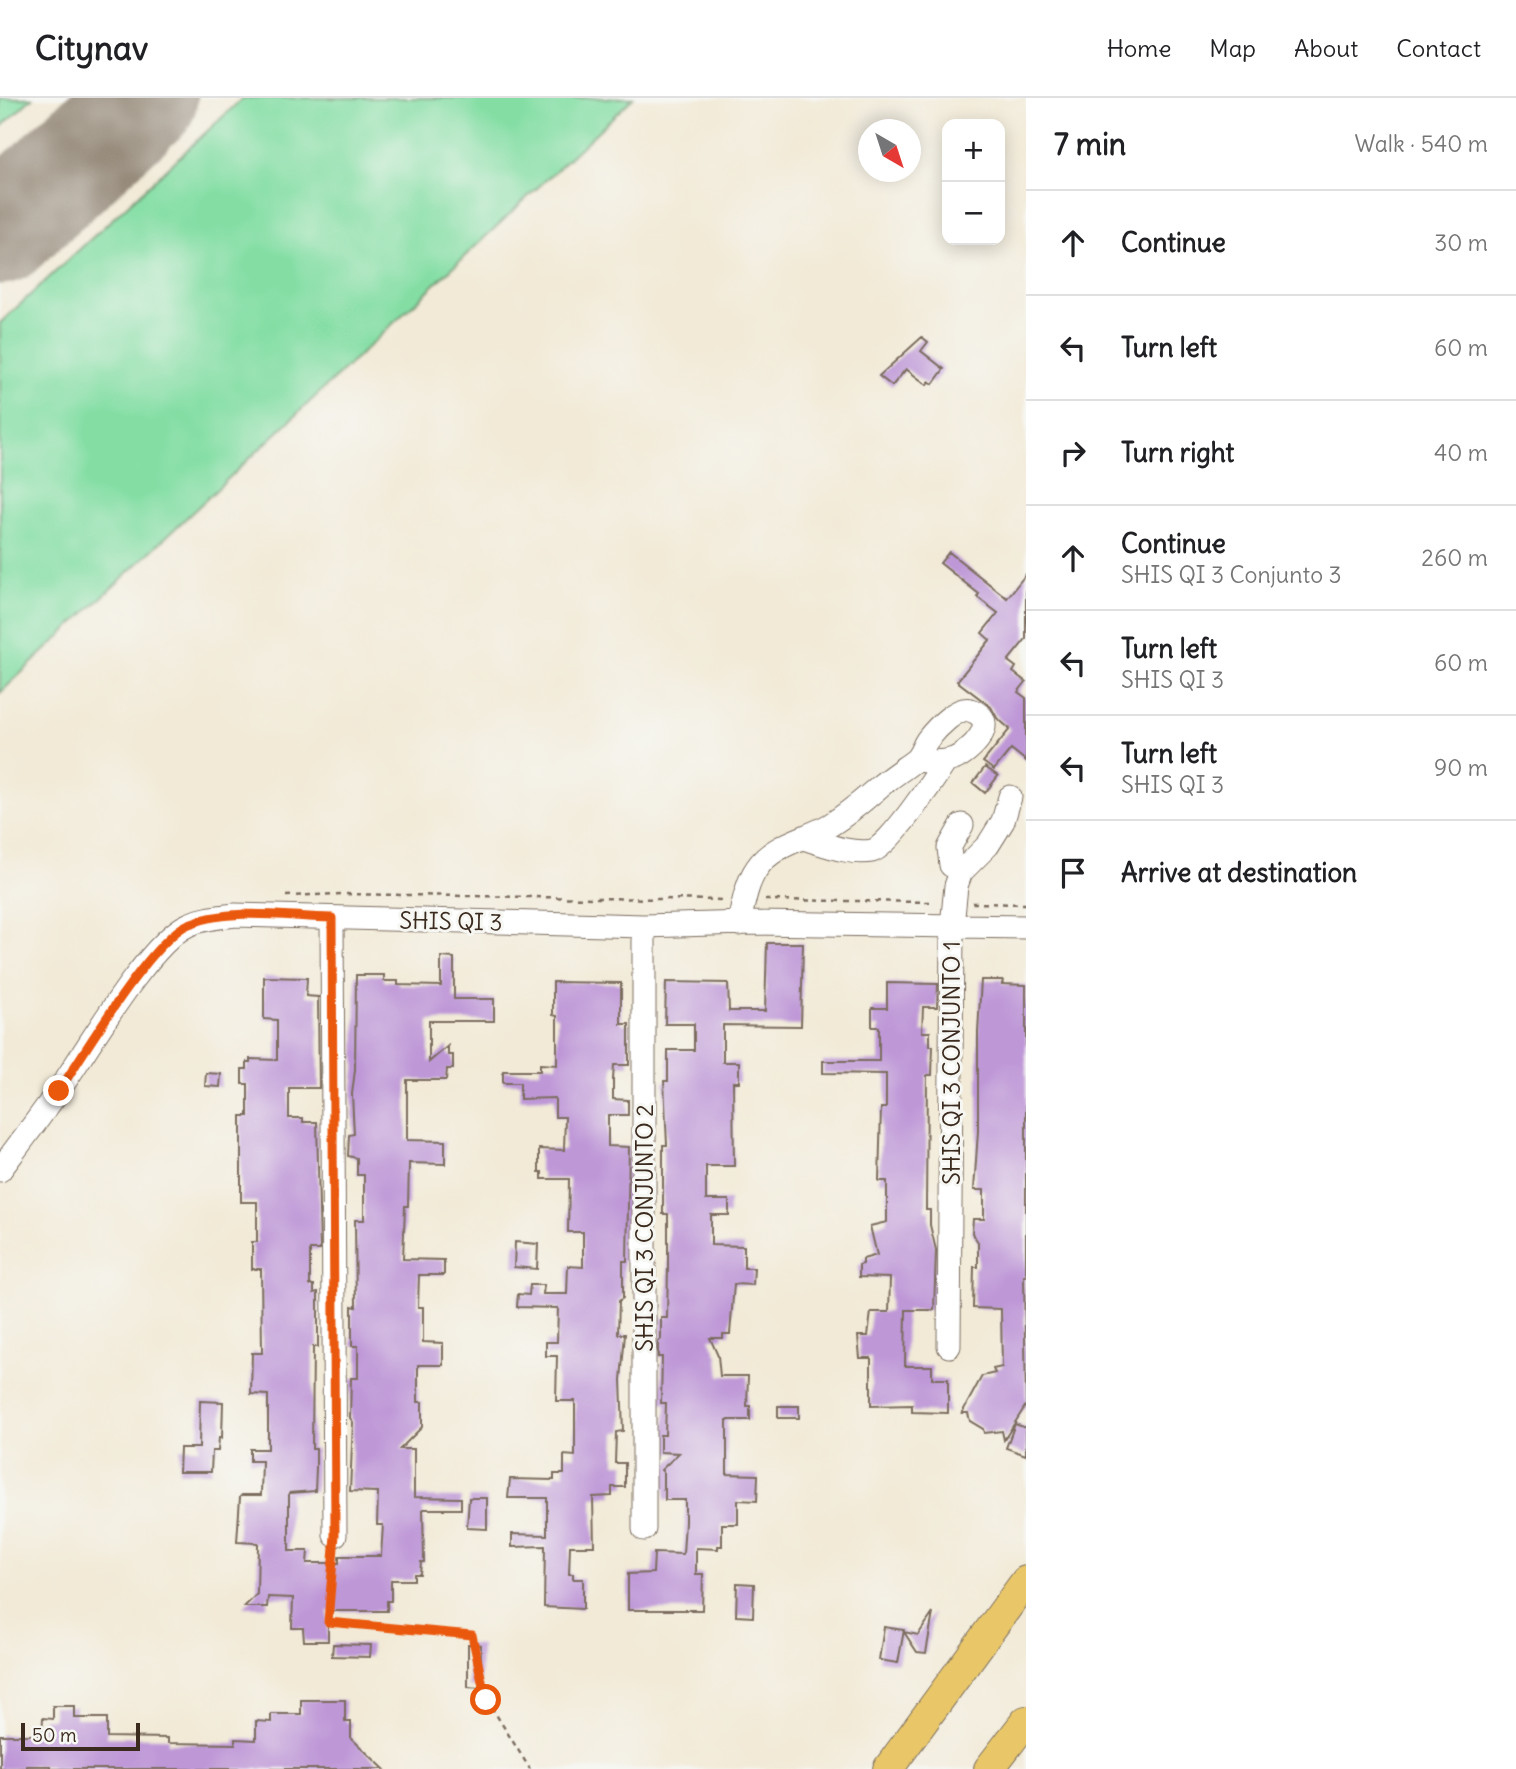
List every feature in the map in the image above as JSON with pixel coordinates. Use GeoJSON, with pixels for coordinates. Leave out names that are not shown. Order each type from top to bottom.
{"type":"FeatureCollection","features":[{"type":"Feature","properties":{"kind":"main road"},"geometry":{"type":"LineString","coordinates":[[888,1769],[1023,1588]]}},
{"type":"Feature","properties":{"kind":"main road"},"geometry":{"type":"LineString","coordinates":[[989,1769],[1026,1721]]}},
{"type":"Feature","properties":{"kind":"street"},"geometry":{"type":"LineString","coordinates":[[739,923],[744,900],[758,867],[775,852],[827,827],[847,814],[887,780],[917,760],[928,738],[959,711],[967,709],[975,712],[983,721],[982,737],[963,753],[946,761],[917,760]]}},
{"type":"Feature","properties":{"kind":"street"},"geometry":{"type":"LineString","coordinates":[[803,838],[837,848],[866,852],[880,848],[915,806],[946,761]]}},
{"type":"Feature","properties":{"kind":"street"},"geometry":{"type":"LineString","coordinates":[[962,825],[949,848],[951,865],[961,872],[988,845],[1003,821],[1010,797]]}},
{"type":"Feature","properties":{"kind":"street","name":"SHIS QI 3 CONJUNTO 1"},"geometry":{"type":"LineString","coordinates":[[949,1346],[952,926],[961,872]]}},
{"type":"Feature","properties":{"kind":"street","name":"SHIS QI 3"},"geometry":{"type":"LineString","coordinates":[[0,1170],[59,1091],[143,967],[165,941],[187,925],[213,918],[235,915],[644,926],[739,923],[1026,927]]}},
{"type":"Feature","properties":{"kind":"street"},"geometry":{"type":"LineString","coordinates":[[332,918],[335,1535]]}},
{"type":"Feature","properties":{"kind":"street","name":"SHIS QI 3 CONJUNTO 2"},"geometry":{"type":"LineString","coordinates":[[644,926],[644,1529]]}},
{"type":"Feature","properties":{"kind":"path"},"geometry":{"type":"LineString","coordinates":[[335,1535],[328,1622],[472,1635],[486,1700],[530,1769]]}},
{"type":"Feature","properties":{"kind":"green space"},"geometry":{"type":"Polygon","coordinates":[[[0,98],[32,98],[0,128],[0,98]]]}},
{"type":"Feature","properties":{"kind":"green space"},"geometry":{"type":"Polygon","coordinates":[[[243,98],[633,98],[0,693],[0,323],[243,98]]]}},
{"type":"Feature","properties":{"kind":"building"},"geometry":{"type":"Polygon","coordinates":[[[922,337],[928,342],[921,351],[944,369],[933,384],[929,381],[927,385],[906,369],[892,386],[879,376],[922,337]]]}},
{"type":"Feature","properties":{"kind":"building"},"geometry":{"type":"Polygon","coordinates":[[[949,552],[1007,598],[1026,574],[1026,639],[1008,661],[1016,667],[1013,672],[1026,682],[1018,692],[1026,698],[1026,761],[1011,749],[994,770],[983,762],[1010,729],[997,718],[991,707],[957,681],[990,640],[982,633],[998,613],[940,563],[949,552]]]}},
{"type":"Feature","properties":{"kind":"building"},"geometry":{"type":"Polygon","coordinates":[[[985,767],[998,776],[985,793],[973,783],[985,767]]]}},
{"type":"Feature","properties":{"kind":"building"},"geometry":{"type":"Polygon","coordinates":[[[767,943],[803,943],[801,1026],[723,1025],[723,1062],[739,1062],[739,1082],[733,1082],[734,1166],[706,1166],[706,1200],[729,1200],[729,1215],[711,1215],[711,1245],[744,1246],[744,1268],[754,1268],[753,1285],[734,1284],[730,1334],[723,1334],[723,1338],[710,1338],[718,1356],[720,1376],[748,1376],[747,1406],[750,1406],[750,1420],[727,1420],[727,1474],[758,1475],[757,1501],[738,1500],[738,1524],[722,1524],[722,1546],[718,1546],[718,1549],[696,1548],[696,1574],[703,1574],[702,1610],[628,1610],[628,1574],[653,1573],[654,1553],[683,1554],[685,1522],[685,1500],[665,1500],[663,1489],[661,1470],[679,1453],[660,1452],[660,1435],[665,1435],[666,1403],[661,1403],[662,1357],[658,1357],[658,1342],[661,1339],[661,1318],[667,1318],[668,1214],[663,1214],[663,1145],[667,1145],[664,1081],[668,1081],[668,1050],[694,1050],[694,1024],[665,1024],[666,982],[728,983],[729,1011],[765,1011],[767,943]]]}},
{"type":"Feature","properties":{"kind":"building"},"geometry":{"type":"Polygon","coordinates":[[[441,957],[454,958],[454,999],[494,999],[494,1021],[429,1021],[429,1062],[448,1046],[448,1055],[453,1055],[453,1069],[447,1069],[446,1080],[407,1080],[407,1140],[445,1141],[445,1164],[409,1163],[403,1259],[444,1260],[444,1275],[419,1275],[418,1307],[423,1307],[423,1342],[443,1343],[443,1365],[418,1365],[418,1402],[422,1402],[422,1427],[400,1449],[414,1449],[414,1497],[461,1498],[461,1509],[423,1509],[424,1562],[421,1562],[420,1574],[414,1574],[414,1580],[391,1580],[391,1601],[387,1601],[387,1611],[328,1611],[328,1641],[304,1641],[303,1628],[292,1628],[293,1598],[268,1597],[267,1607],[244,1607],[257,1594],[258,1543],[237,1542],[240,1497],[261,1495],[262,1461],[250,1461],[250,1449],[268,1449],[268,1395],[251,1394],[252,1353],[262,1353],[261,1269],[252,1269],[252,1242],[257,1242],[257,1202],[241,1202],[241,1116],[248,1116],[248,1084],[242,1084],[242,1069],[247,1069],[250,1059],[277,1060],[277,1020],[264,1019],[264,977],[307,978],[306,996],[318,997],[319,1088],[289,1088],[289,1118],[317,1122],[320,1250],[310,1250],[310,1285],[314,1285],[314,1293],[318,1292],[318,1347],[313,1347],[312,1449],[316,1449],[316,1468],[315,1491],[289,1493],[289,1551],[308,1551],[307,1563],[339,1563],[339,1556],[381,1556],[383,1525],[377,1525],[378,1492],[350,1491],[353,1422],[350,1418],[351,1378],[358,1378],[358,1346],[352,1346],[352,1306],[356,1307],[355,1220],[364,1220],[364,1175],[357,1175],[357,1158],[348,1156],[349,1135],[354,1134],[352,1094],[355,1070],[356,975],[384,975],[384,981],[398,981],[398,985],[441,986],[441,957]]]}},
{"type":"Feature","properties":{"kind":"building"},"geometry":{"type":"Polygon","coordinates":[[[981,980],[1003,980],[1002,984],[1026,985],[1026,1405],[1004,1440],[1002,1431],[984,1433],[983,1429],[970,1421],[968,1413],[962,1413],[982,1376],[995,1373],[993,1369],[1002,1367],[1001,1309],[973,1308],[974,1267],[978,1267],[978,1242],[972,1233],[973,1219],[984,1219],[984,1190],[974,1190],[981,980]]]}},
{"type":"Feature","properties":{"kind":"building"},"geometry":{"type":"Polygon","coordinates":[[[553,982],[621,983],[621,1024],[629,1024],[629,1065],[614,1065],[613,1079],[613,1099],[628,1100],[628,1115],[608,1115],[608,1146],[629,1147],[627,1261],[623,1261],[623,1298],[619,1301],[618,1334],[625,1334],[621,1380],[623,1431],[616,1432],[615,1463],[625,1463],[625,1487],[612,1487],[612,1496],[593,1497],[594,1546],[570,1546],[569,1574],[573,1574],[573,1579],[583,1579],[583,1609],[544,1607],[545,1546],[512,1547],[512,1534],[547,1535],[547,1498],[508,1498],[510,1479],[554,1480],[554,1474],[564,1474],[564,1455],[575,1456],[575,1401],[556,1401],[557,1356],[546,1356],[546,1342],[557,1342],[558,1308],[517,1307],[518,1294],[529,1295],[530,1285],[544,1285],[543,1294],[567,1294],[568,1266],[583,1267],[583,1232],[568,1232],[569,1179],[542,1179],[542,1172],[539,1172],[539,1149],[564,1150],[565,1117],[555,1117],[555,1098],[520,1099],[520,1083],[503,1083],[503,1071],[540,1071],[540,1064],[557,1065],[557,1016],[553,1015],[553,982]]]}},
{"type":"Feature","properties":{"kind":"building"},"geometry":{"type":"Polygon","coordinates":[[[887,983],[938,984],[937,1007],[923,1007],[922,1032],[930,1032],[930,1046],[933,1046],[932,1075],[927,1075],[926,1210],[930,1210],[930,1225],[936,1250],[934,1310],[906,1310],[905,1366],[932,1366],[932,1379],[948,1379],[948,1413],[912,1412],[912,1405],[871,1406],[871,1358],[860,1358],[858,1336],[868,1336],[871,1312],[889,1312],[890,1278],[859,1277],[859,1265],[863,1264],[863,1259],[877,1255],[870,1226],[887,1222],[887,1181],[879,1181],[881,1108],[886,1108],[886,1074],[823,1073],[823,1061],[879,1061],[879,1027],[872,1027],[872,1008],[887,1008],[887,983]]]}},
{"type":"Feature","properties":{"kind":"building"},"geometry":{"type":"Polygon","coordinates":[[[206,1073],[221,1074],[220,1087],[205,1086],[206,1073]]]}},
{"type":"Feature","properties":{"kind":"building"},"geometry":{"type":"Polygon","coordinates":[[[515,1242],[538,1244],[537,1269],[514,1267],[515,1242]]]}},
{"type":"Feature","properties":{"kind":"building"},"geometry":{"type":"Polygon","coordinates":[[[200,1401],[223,1402],[222,1438],[219,1437],[218,1451],[212,1451],[211,1472],[179,1472],[180,1448],[199,1448],[200,1401]]]}},
{"type":"Feature","properties":{"kind":"building"},"geometry":{"type":"Polygon","coordinates":[[[778,1406],[799,1406],[799,1418],[778,1418],[778,1406]]]}},
{"type":"Feature","properties":{"kind":"building"},"geometry":{"type":"Polygon","coordinates":[[[1015,1424],[1026,1428],[1026,1455],[1006,1448],[1015,1424]]]}},
{"type":"Feature","properties":{"kind":"building"},"geometry":{"type":"Polygon","coordinates":[[[469,1498],[487,1498],[487,1529],[467,1528],[469,1498]]]}},
{"type":"Feature","properties":{"kind":"building"},"geometry":{"type":"Polygon","coordinates":[[[737,1583],[754,1584],[753,1617],[736,1616],[737,1583]]]}},
{"type":"Feature","properties":{"kind":"building"},"geometry":{"type":"Polygon","coordinates":[[[933,1613],[926,1653],[917,1652],[904,1632],[918,1635],[933,1613]]]}},
{"type":"Feature","properties":{"kind":"building"},"geometry":{"type":"Polygon","coordinates":[[[884,1627],[904,1630],[898,1663],[879,1660],[884,1627]]]}},
{"type":"Feature","properties":{"kind":"building"},"geometry":{"type":"Polygon","coordinates":[[[333,1644],[371,1645],[370,1657],[332,1656],[333,1644]]]}},
{"type":"Feature","properties":{"kind":"building"},"geometry":{"type":"Polygon","coordinates":[[[468,1644],[481,1645],[480,1688],[468,1687],[468,1644]]]}},
{"type":"Feature","properties":{"kind":"building"},"geometry":{"type":"Polygon","coordinates":[[[301,1700],[345,1700],[345,1722],[351,1722],[351,1738],[384,1769],[51,1769],[51,1766],[27,1766],[0,1769],[0,1735],[42,1735],[43,1718],[53,1719],[53,1706],[75,1706],[75,1718],[107,1718],[107,1737],[168,1738],[168,1743],[235,1744],[235,1739],[256,1740],[256,1721],[271,1722],[271,1714],[301,1714],[301,1700]]]}},
{"type":"Feature","properties":{"kind":"runway"},"geometry":{"type":"LineString","coordinates":[[0,231],[144,98]]}},
{"type":"Feature","properties":{"kind":"route"},"geometry":{"type":"LineString","coordinates":[[59,1091],[143,967],[165,941],[187,925],[235,915],[332,918],[335,1535],[328,1622],[472,1635],[486,1700]]}}]}
